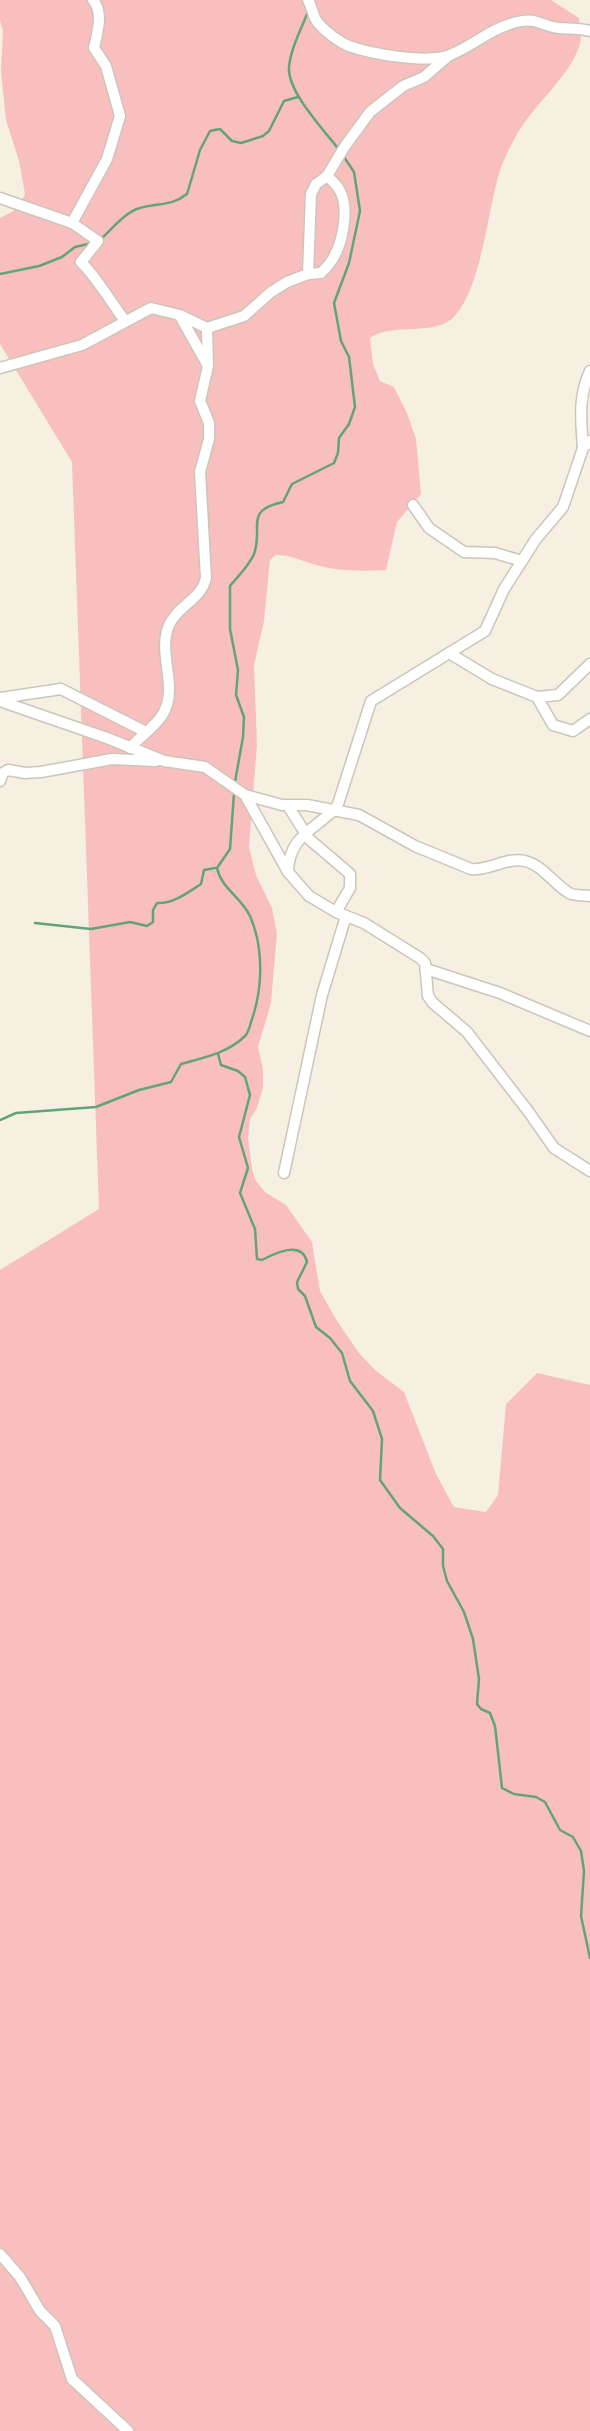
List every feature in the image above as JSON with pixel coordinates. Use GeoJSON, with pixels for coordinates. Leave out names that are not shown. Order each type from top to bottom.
{"type":"FeatureCollection","features":[{"type":"Feature","properties":{"kind":"street"},"geometry":{"type":"LineString","coordinates":[[72,223],[107,159],[120,116],[106,66],[94,48],[99,22],[97,5],[93,0]]}},
{"type":"Feature","properties":{"kind":"street"},"geometry":{"type":"LineString","coordinates":[[308,0],[313,16],[319,24],[349,46],[429,59],[449,56]]}},
{"type":"Feature","properties":{"kind":"street"},"geometry":{"type":"LineString","coordinates":[[308,274],[311,194],[316,184],[327,176],[369,112],[403,86],[424,77],[449,56],[490,32],[534,20],[556,28],[590,31]]}},
{"type":"Feature","properties":{"kind":"street"},"geometry":{"type":"LineString","coordinates":[[0,368],[82,345],[151,308],[180,315],[207,328],[244,316],[271,292],[308,274],[321,273],[332,261],[339,247],[343,226],[344,208],[340,190],[327,176]]}},
{"type":"Feature","properties":{"kind":"street"},"geometry":{"type":"LineString","coordinates":[[0,198],[72,223],[98,241],[81,262],[95,276],[125,321]]}},
{"type":"Feature","properties":{"kind":"street"},"geometry":{"type":"LineString","coordinates":[[180,315],[208,366]]}},
{"type":"Feature","properties":{"kind":"street"},"geometry":{"type":"LineString","coordinates":[[130,748],[165,711],[168,700],[164,649],[168,627],[177,612],[203,590],[206,579],[200,472],[209,439],[209,423],[200,401],[208,366],[207,328]]}},
{"type":"Feature","properties":{"kind":"street"},"geometry":{"type":"LineString","coordinates":[[288,872],[291,849],[335,809],[371,701],[485,632],[504,589],[536,539],[563,507],[587,445],[580,406],[582,387],[590,371]]}},
{"type":"Feature","properties":{"kind":"street"},"geometry":{"type":"LineString","coordinates":[[413,505],[429,528],[464,552],[495,553],[522,561]]}},
{"type":"Feature","properties":{"kind":"street"},"geometry":{"type":"LineString","coordinates":[[449,653],[492,679],[537,697],[558,695],[590,664]]}},
{"type":"Feature","properties":{"kind":"street"},"geometry":{"type":"LineString","coordinates":[[0,700],[61,689],[146,732]]}},
{"type":"Feature","properties":{"kind":"street"},"geometry":{"type":"LineString","coordinates":[[537,697],[553,725],[573,731],[590,719]]}},
{"type":"Feature","properties":{"kind":"street"},"geometry":{"type":"LineString","coordinates":[[0,700],[164,761]]}},
{"type":"Feature","properties":{"kind":"street"},"geometry":{"type":"LineString","coordinates":[[0,781],[8,769],[25,773],[41,772],[112,759],[164,761],[205,767],[245,795],[288,806],[307,805],[335,809],[368,818],[405,841],[471,869],[481,870],[507,860],[526,861],[571,895],[590,896]]}},
{"type":"Feature","properties":{"kind":"street"},"geometry":{"type":"LineString","coordinates":[[245,795],[288,872],[309,896],[335,912],[364,923],[425,962],[427,989],[433,1003],[467,1032],[554,1148],[590,1171]]}},
{"type":"Feature","properties":{"kind":"street"},"geometry":{"type":"LineString","coordinates":[[288,806],[305,834],[350,874],[350,887],[335,912]]}},
{"type":"Feature","properties":{"kind":"street"},"geometry":{"type":"LineString","coordinates":[[284,1173],[323,995],[346,916]]}},
{"type":"Feature","properties":{"kind":"street"},"geometry":{"type":"LineString","coordinates":[[426,969],[500,993],[590,1031]]}},
{"type":"Feature","properties":{"kind":"street"},"geometry":{"type":"LineString","coordinates":[[0,2254],[20,2277],[40,2311],[55,2326],[72,2379],[128,2431]]}},
{"type":"Feature","properties":{"kind":"shaded area"},"geometry":{"type":"Polygon","coordinates":[[[0,0],[551,0],[579,18],[581,41],[575,57],[521,128],[503,161],[478,268],[472,286],[455,316],[437,326],[390,331],[370,338],[373,364],[380,381],[394,387],[416,439],[421,494],[397,522],[386,570],[359,571],[322,567],[281,555],[270,560],[264,621],[254,665],[257,744],[249,847],[256,875],[272,908],[277,933],[271,1003],[258,1047],[263,1069],[263,1088],[257,1108],[250,1119],[248,1138],[256,1181],[265,1192],[286,1205],[312,1242],[320,1291],[359,1353],[375,1370],[404,1392],[436,1474],[454,1507],[486,1512],[498,1495],[506,1404],[537,1373],[590,1385],[590,2431],[0,2431],[0,1270],[99,1209],[72,462],[0,344],[0,218],[17,209],[25,194],[19,161],[6,120],[1,72],[3,31],[0,0]]]}},
{"type":"Feature","properties":{"kind":"waterway"},"geometry":{"type":"LineString","coordinates":[[309,9],[292,52],[290,77],[308,111],[340,151]]}},
{"type":"Feature","properties":{"kind":"waterway"},"geometry":{"type":"LineString","coordinates":[[101,239],[134,210],[170,202],[187,194],[200,150],[210,131],[220,129],[232,141],[241,143],[263,136],[269,131],[284,101],[298,97]]}},
{"type":"Feature","properties":{"kind":"waterway"},"geometry":{"type":"LineString","coordinates":[[235,782],[244,717],[236,695],[238,670],[230,629],[230,586],[254,554],[259,515],[263,510],[283,502],[292,484],[334,463],[339,438],[349,424],[355,407],[349,357],[341,341],[334,303],[349,263],[360,211],[354,172],[344,157]]}},
{"type":"Feature","properties":{"kind":"waterway"},"geometry":{"type":"LineString","coordinates":[[0,274],[39,266],[62,257],[75,247],[92,243]]}},
{"type":"Feature","properties":{"kind":"waterway"},"geometry":{"type":"LineString","coordinates":[[0,1120],[16,1113],[96,1107],[139,1090],[171,1082],[181,1064],[223,1051],[246,1035],[260,982],[258,941],[250,916],[223,881],[217,868],[230,849],[234,793]]}},
{"type":"Feature","properties":{"kind":"waterway"},"geometry":{"type":"LineString","coordinates":[[35,923],[91,929],[130,922],[147,926],[153,922],[153,910],[157,903],[169,902],[185,894],[201,884],[204,870],[215,868]]}},
{"type":"Feature","properties":{"kind":"waterway"},"geometry":{"type":"LineString","coordinates":[[218,1054],[221,1065],[238,1071],[245,1077],[250,1095],[239,1137],[248,1168],[240,1193],[255,1229],[257,1259],[262,1260],[288,1250],[300,1251],[304,1255],[307,1262],[297,1282],[298,1289],[305,1296],[316,1327],[330,1338],[342,1353],[350,1381],[373,1411],[382,1439],[380,1480],[400,1508],[433,1536],[443,1549],[443,1566],[447,1581],[464,1612],[473,1639],[479,1679],[477,1704],[490,1713],[495,1726],[502,1788],[545,1802],[560,1830],[573,1837],[581,1851],[584,1871],[581,1916],[590,1958]]}}]}
